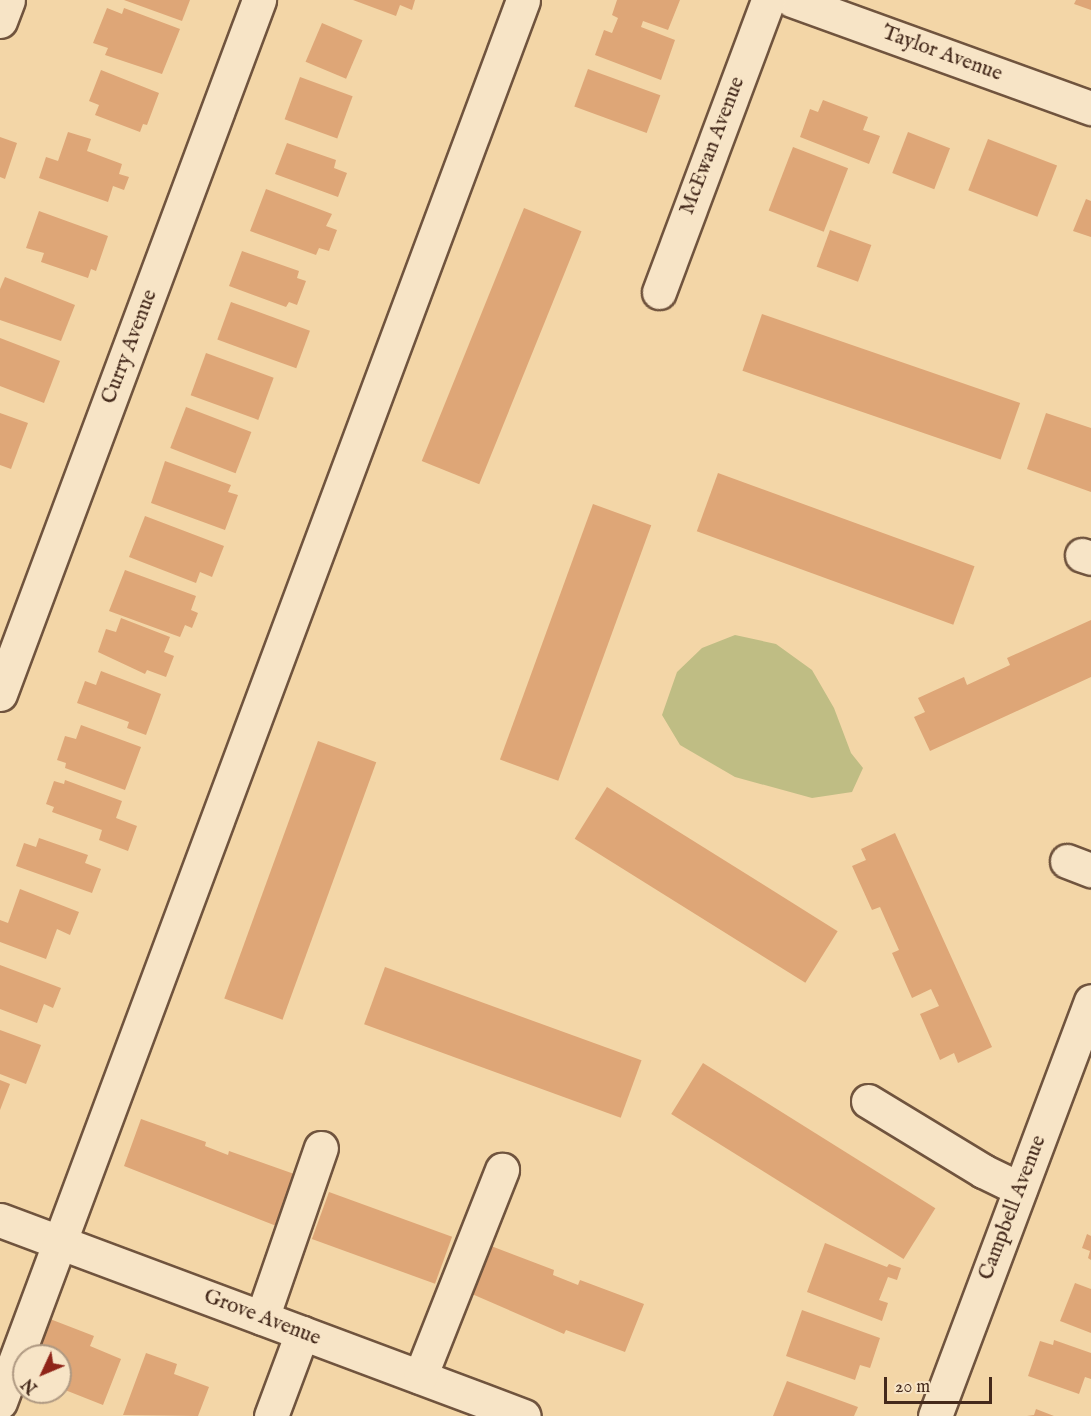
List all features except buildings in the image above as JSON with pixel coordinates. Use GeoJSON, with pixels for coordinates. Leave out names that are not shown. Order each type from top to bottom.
{"type":"FeatureCollection","features":[{"type":"Feature","properties":{"kind":"street"},"geometry":{"type":"LineString","coordinates":[[0,21],[8,0]]}},
{"type":"Feature","properties":{"kind":"street","name":"Curry Avenue"},"geometry":{"type":"LineString","coordinates":[[0,694],[260,0]]}},
{"type":"Feature","properties":{"kind":"street"},"geometry":{"type":"LineString","coordinates":[[0,1402],[522,0]]}},
{"type":"Feature","properties":{"kind":"street","name":"McEwan Avenue"},"geometry":{"type":"LineString","coordinates":[[659,292],[768,0]]}},
{"type":"Feature","properties":{"kind":"street","name":"Taylor Avenue"},"geometry":{"type":"LineString","coordinates":[[792,0],[1091,108]]}},
{"type":"Feature","properties":{"kind":"street","name":"Campbell Avenue"},"geometry":{"type":"LineString","coordinates":[[935,1416],[1091,1001]]}},
{"type":"Feature","properties":{"kind":"street"},"geometry":{"type":"LineString","coordinates":[[868,1101],[983,1171],[1020,1188]]}},
{"type":"Feature","properties":{"kind":"street"},"geometry":{"type":"LineString","coordinates":[[262,1318],[321,1148]]}},
{"type":"Feature","properties":{"kind":"street"},"geometry":{"type":"LineString","coordinates":[[420,1377],[502,1170]]}},
{"type":"Feature","properties":{"kind":"street","name":"Grove Avenue"},"geometry":{"type":"LineString","coordinates":[[0,1220],[524,1416]]}},
{"type":"Feature","properties":{"kind":"street"},"geometry":{"type":"LineString","coordinates":[[271,1416],[302,1333]]}},
{"type":"Feature","properties":{"kind":"shaded area"},"geometry":{"type":"Polygon","coordinates":[[[735,635],[776,644],[812,670],[834,708],[851,753],[863,768],[852,792],[812,798],[735,777],[680,745],[662,715],[677,672],[702,648],[735,635]]]}}]}
